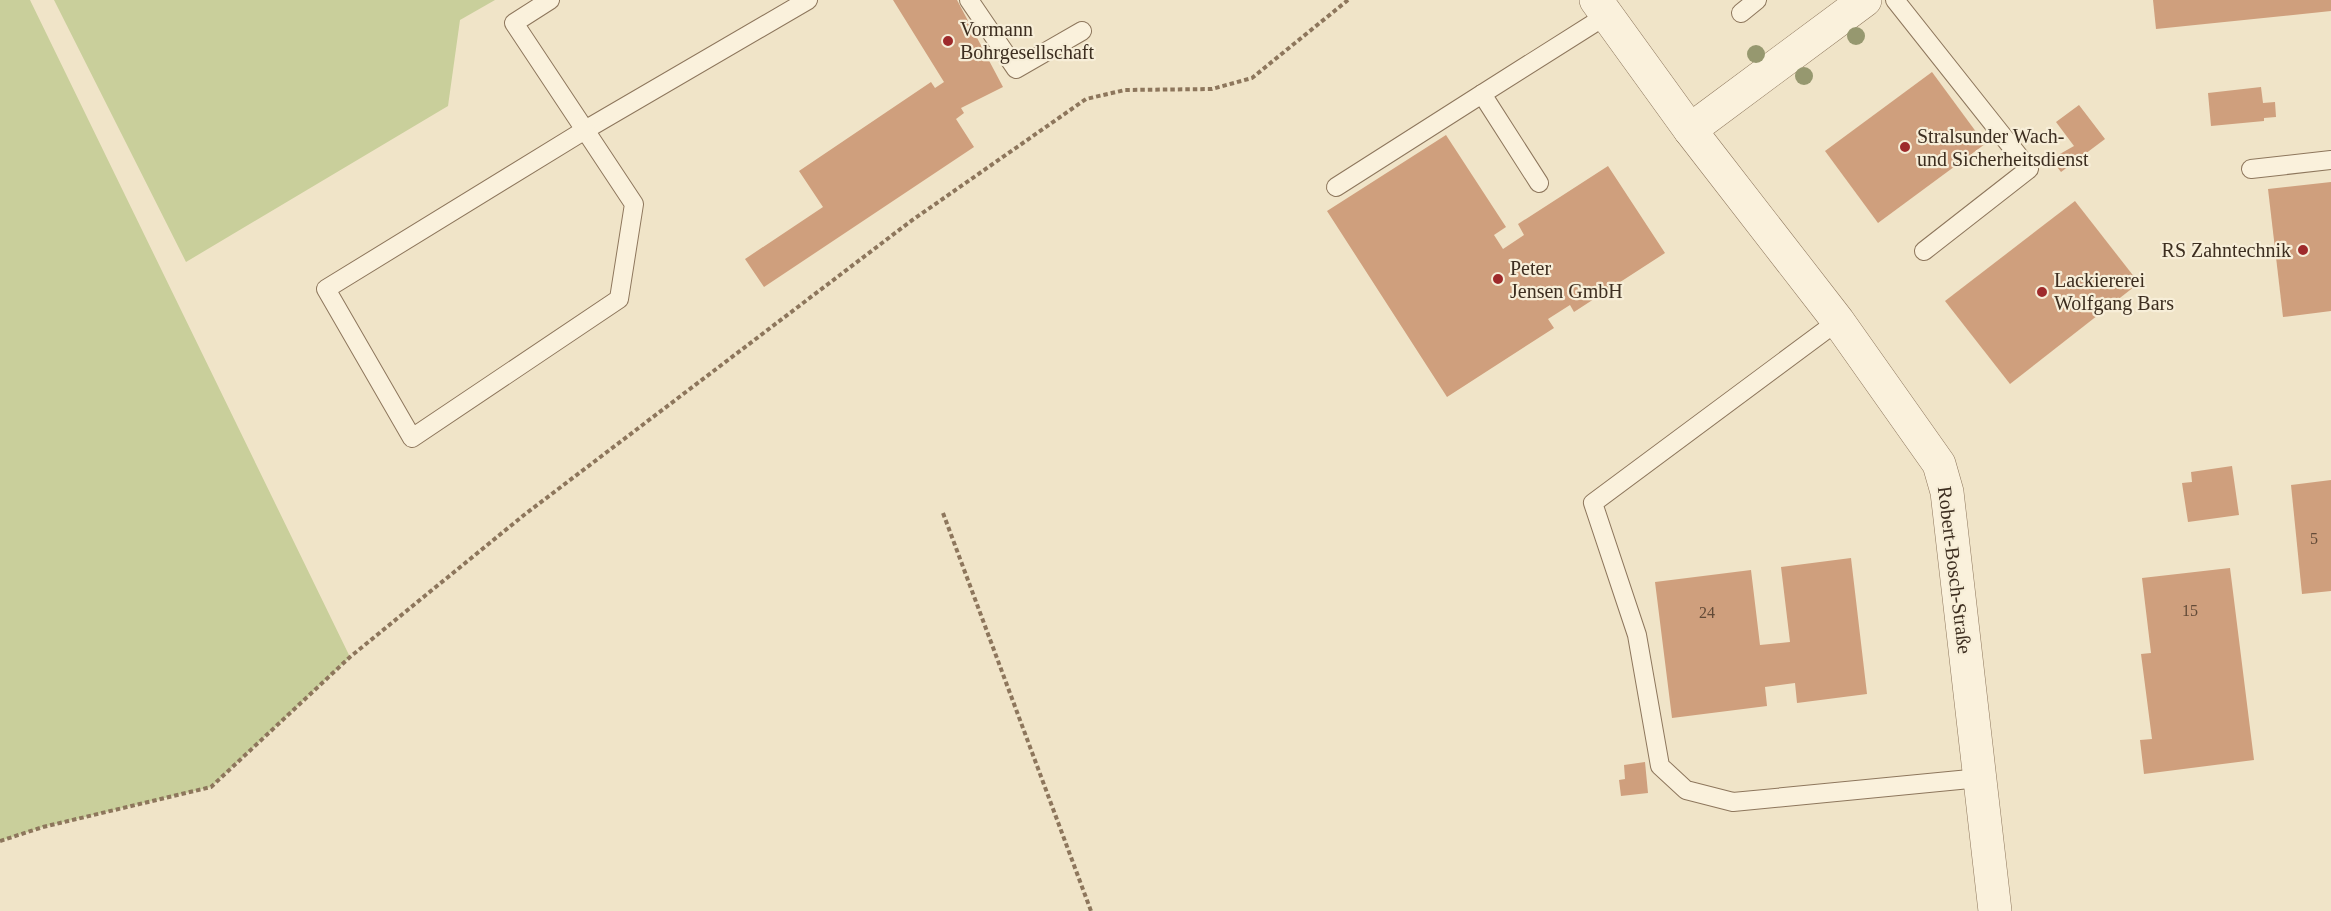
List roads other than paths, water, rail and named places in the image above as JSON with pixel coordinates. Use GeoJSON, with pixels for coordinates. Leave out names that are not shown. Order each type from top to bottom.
{"type":"FeatureCollection","features":[{"type":"Feature","properties":{"kind":"street"},"geometry":{"type":"LineString","coordinates":[[1690,130],[1865,0]]}},
{"type":"Feature","properties":{"kind":"street","name":"Robert-Bosch-Straße"},"geometry":{"type":"LineString","coordinates":[[1601,8],[1690,130],[1838,321],[1939,464],[1947,492],[1995,911]]}},
{"type":"Feature","properties":{"kind":"lane"},"geometry":{"type":"LineString","coordinates":[[550,0],[514,23],[585,130],[634,204],[619,299],[412,438],[326,289],[585,130],[808,0]]}},
{"type":"Feature","properties":{"kind":"lane"},"geometry":{"type":"LineString","coordinates":[[969,0],[1017,69],[1082,31]]}},
{"type":"Feature","properties":{"kind":"lane"},"geometry":{"type":"LineString","coordinates":[[1740,13],[1757,0]]}},
{"type":"Feature","properties":{"kind":"lane"},"geometry":{"type":"LineString","coordinates":[[1895,0],[2029,169],[1924,251]]}},
{"type":"Feature","properties":{"kind":"lane"},"geometry":{"type":"LineString","coordinates":[[1336,187],[1482,94],[1601,8]]}},
{"type":"Feature","properties":{"kind":"lane"},"geometry":{"type":"LineString","coordinates":[[1482,94],[1539,183]]}},
{"type":"Feature","properties":{"kind":"lane"},"geometry":{"type":"LineString","coordinates":[[2251,169],[2331,160]]}},
{"type":"Feature","properties":{"kind":"lane"},"geometry":{"type":"LineString","coordinates":[[1838,321],[1593,503],[1637,635],[1660,766],[1686,790],[1733,802],[1980,778]]}},
{"type":"Feature","properties":{"kind":"place","name":"Vormann Bohrgesellschaft"},"geometry":{"type":"Point","coordinates":[948,41]}},
{"type":"Feature","properties":{"kind":"place","name":"Stralsunder Wach- und Sicherheitsdienst"},"geometry":{"type":"Point","coordinates":[1905,147]}},
{"type":"Feature","properties":{"kind":"place","name":"RS Zahntechnik"},"geometry":{"type":"Point","coordinates":[2303,250]}},
{"type":"Feature","properties":{"kind":"place","name":"Peter Jensen GmbH"},"geometry":{"type":"Point","coordinates":[1498,279]}},
{"type":"Feature","properties":{"kind":"place","name":"Lackiererei Wolfgang Bars"},"geometry":{"type":"Point","coordinates":[2042,292]}}]}
